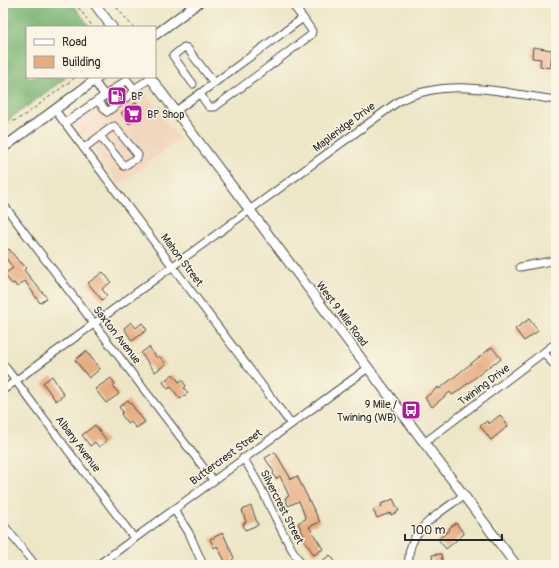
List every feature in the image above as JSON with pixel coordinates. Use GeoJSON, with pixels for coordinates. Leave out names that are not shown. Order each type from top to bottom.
{"type":"FeatureCollection","features":[{"type":"Feature","properties":{"kind":"main road"},"geometry":{"type":"LineString","coordinates":[[94,3],[111,26]]}},
{"type":"Feature","properties":{"kind":"main road"},"geometry":{"type":"LineString","coordinates":[[156,35],[198,3]]}},
{"type":"Feature","properties":{"kind":"main road","name":"West 9 Mile Road"},"geometry":{"type":"LineString","coordinates":[[151,78],[516,565]]}},
{"type":"Feature","properties":{"kind":"main road"},"geometry":{"type":"LineString","coordinates":[[3,148],[97,79]]}},
{"type":"Feature","properties":{"kind":"street"},"geometry":{"type":"LineString","coordinates":[[200,94],[209,107],[215,107],[311,35],[312,30],[292,3]]}},
{"type":"Feature","properties":{"kind":"street"},"geometry":{"type":"LineString","coordinates":[[176,112],[302,18]]}},
{"type":"Feature","properties":{"kind":"street"},"geometry":{"type":"LineString","coordinates":[[193,84],[173,56],[184,47],[187,48],[214,83]]}},
{"type":"Feature","properties":{"kind":"street"},"geometry":{"type":"LineString","coordinates":[[98,101],[107,112],[134,92],[134,89],[149,78]]}},
{"type":"Feature","properties":{"kind":"street"},"geometry":{"type":"LineString","coordinates":[[97,79],[105,96]]}},
{"type":"Feature","properties":{"kind":"street"},"geometry":{"type":"LineString","coordinates":[[65,123],[128,80],[134,89]]}},
{"type":"Feature","properties":{"kind":"street","name":"Mapleridge Drive"},"geometry":{"type":"LineString","coordinates":[[3,390],[389,107],[417,93],[434,88],[458,87],[556,100]]}},
{"type":"Feature","properties":{"kind":"street","name":"Mahon Street"},"geometry":{"type":"LineString","coordinates":[[55,110],[291,424]]}},
{"type":"Feature","properties":{"kind":"street"},"geometry":{"type":"LineString","coordinates":[[84,148],[112,126],[116,126],[138,155],[137,158],[124,166],[100,136]]}},
{"type":"Feature","properties":{"kind":"street","name":"Saxton Avenue"},"geometry":{"type":"LineString","coordinates":[[3,204],[213,480]]}},
{"type":"Feature","properties":{"kind":"street"},"geometry":{"type":"LineString","coordinates":[[520,267],[556,260]]}},
{"type":"Feature","properties":{"kind":"street","name":"Twining Drive"},"geometry":{"type":"LineString","coordinates":[[424,442],[556,343]]}},
{"type":"Feature","properties":{"kind":"street"},"geometry":{"type":"LineString","coordinates":[[544,353],[556,367]]}},
{"type":"Feature","properties":{"kind":"street","name":"Albany Avenue"},"geometry":{"type":"LineString","coordinates":[[3,364],[134,538]]}},
{"type":"Feature","properties":{"kind":"street","name":"Buttercrest Street"},"geometry":{"type":"LineString","coordinates":[[98,565],[368,368]]}},
{"type":"Feature","properties":{"kind":"street","name":"Silvercrest Street"},"geometry":{"type":"LineString","coordinates":[[243,458],[261,486],[282,534],[302,565]]}},
{"type":"Feature","properties":{"kind":"street"},"geometry":{"type":"LineString","coordinates":[[410,565],[408,552],[415,535],[427,523],[464,495]]}},
{"type":"Feature","properties":{"kind":"street"},"geometry":{"type":"LineString","coordinates":[[174,509],[189,533],[203,565]]}},
{"type":"Feature","properties":{"kind":"street"},"geometry":{"type":"LineString","coordinates":[[3,524],[35,565]]}},
{"type":"Feature","properties":{"kind":"path"},"geometry":{"type":"LineString","coordinates":[[75,3],[92,26]]}},
{"type":"Feature","properties":{"kind":"path"},"geometry":{"type":"LineString","coordinates":[[113,3],[132,26]]}},
{"type":"Feature","properties":{"kind":"path"},"geometry":{"type":"LineString","coordinates":[[3,127],[25,115],[75,78]]}},
{"type":"Feature","properties":{"kind":"shaded area"},"geometry":{"type":"Polygon","coordinates":[[[121,78],[134,78],[179,139],[119,185],[69,118],[121,78]]]}},
{"type":"Feature","properties":{"kind":"green space"},"geometry":{"type":"Polygon","coordinates":[[[3,3],[72,3],[89,26],[26,26],[26,78],[66,78],[3,124],[3,3]]]}},
{"type":"Feature","properties":{"kind":"building"},"geometry":{"type":"Polygon","coordinates":[[[533,47],[552,50],[550,68],[540,66],[541,59],[532,58],[533,47]]]}},
{"type":"Feature","properties":{"kind":"building"},"geometry":{"type":"Polygon","coordinates":[[[126,87],[128,90],[108,105],[105,101],[126,87]]]}},
{"type":"Feature","properties":{"kind":"building"},"geometry":{"type":"Polygon","coordinates":[[[136,103],[144,113],[129,124],[121,113],[136,103]]]}},
{"type":"Feature","properties":{"kind":"building"},"geometry":{"type":"Polygon","coordinates":[[[9,249],[26,268],[24,270],[47,298],[40,303],[25,281],[17,287],[14,283],[12,284],[4,274],[13,268],[3,254],[9,249]]]}},
{"type":"Feature","properties":{"kind":"building"},"geometry":{"type":"Polygon","coordinates":[[[103,272],[111,282],[102,289],[107,296],[102,300],[88,283],[103,272]]]}},
{"type":"Feature","properties":{"kind":"building"},"geometry":{"type":"Polygon","coordinates":[[[529,319],[538,331],[524,341],[515,329],[529,319]]]}},
{"type":"Feature","properties":{"kind":"building"},"geometry":{"type":"Polygon","coordinates":[[[131,322],[136,328],[142,323],[147,330],[132,341],[124,328],[131,322]]]}},
{"type":"Feature","properties":{"kind":"building"},"geometry":{"type":"Polygon","coordinates":[[[149,347],[157,358],[159,356],[166,364],[155,372],[141,353],[149,347]]]}},
{"type":"Feature","properties":{"kind":"building"},"geometry":{"type":"Polygon","coordinates":[[[492,347],[501,359],[496,363],[495,362],[457,392],[452,395],[450,392],[432,407],[425,398],[438,387],[439,389],[492,347]]]}},
{"type":"Feature","properties":{"kind":"building"},"geometry":{"type":"Polygon","coordinates":[[[86,351],[100,369],[89,378],[75,360],[86,351]]]}},
{"type":"Feature","properties":{"kind":"building"},"geometry":{"type":"Polygon","coordinates":[[[173,374],[179,382],[182,380],[186,386],[184,388],[188,393],[180,399],[171,387],[168,389],[163,382],[173,374]]]}},
{"type":"Feature","properties":{"kind":"building"},"geometry":{"type":"Polygon","coordinates":[[[52,376],[64,395],[56,401],[43,383],[52,376]]]}},
{"type":"Feature","properties":{"kind":"building"},"geometry":{"type":"Polygon","coordinates":[[[111,378],[115,384],[113,386],[119,394],[106,403],[95,389],[111,378]]]}},
{"type":"Feature","properties":{"kind":"building"},"geometry":{"type":"Polygon","coordinates":[[[128,400],[145,422],[136,428],[131,422],[128,424],[121,414],[123,412],[119,407],[128,400]]]}},
{"type":"Feature","properties":{"kind":"building"},"geometry":{"type":"Polygon","coordinates":[[[500,415],[508,426],[491,440],[480,426],[487,421],[489,424],[500,415]]]}},
{"type":"Feature","properties":{"kind":"building"},"geometry":{"type":"Polygon","coordinates":[[[95,425],[107,441],[99,447],[95,442],[90,446],[82,435],[95,425]]]}},
{"type":"Feature","properties":{"kind":"building"},"geometry":{"type":"Polygon","coordinates":[[[275,452],[291,479],[297,476],[320,522],[309,527],[323,549],[314,555],[302,537],[304,536],[298,523],[306,519],[299,501],[288,506],[285,498],[289,496],[280,476],[276,479],[273,474],[274,472],[265,458],[275,452]]]}},
{"type":"Feature","properties":{"kind":"building"},"geometry":{"type":"Polygon","coordinates":[[[393,499],[399,511],[391,515],[390,513],[377,518],[373,510],[382,506],[381,504],[393,499]]]}},
{"type":"Feature","properties":{"kind":"building"},"geometry":{"type":"Polygon","coordinates":[[[251,506],[258,525],[245,530],[243,524],[246,522],[242,510],[251,506]]]}},
{"type":"Feature","properties":{"kind":"building"},"geometry":{"type":"Polygon","coordinates":[[[456,523],[464,534],[446,549],[438,539],[450,530],[449,528],[456,523]]]}},
{"type":"Feature","properties":{"kind":"building"},"geometry":{"type":"Polygon","coordinates":[[[223,533],[234,558],[232,560],[235,565],[227,565],[217,546],[214,548],[210,539],[223,533]]]}},
{"type":"Feature","properties":{"kind":"building"},"geometry":{"type":"Polygon","coordinates":[[[441,554],[443,565],[433,565],[432,555],[441,554]]]}},
{"type":"Feature","properties":{"kind":"building"},"geometry":{"type":"Polygon","coordinates":[[[330,555],[338,565],[325,565],[322,561],[330,555]]]}},
{"type":"Feature","properties":{"kind":"place","name":"BP"},"geometry":{"type":"Point","coordinates":[117,96]}},
{"type":"Feature","properties":{"kind":"place","name":"BP Shop"},"geometry":{"type":"Point","coordinates":[133,114]}},
{"type":"Feature","properties":{"kind":"place","name":"9 Mile / Twining (WB)"},"geometry":{"type":"Point","coordinates":[411,410]}}]}
